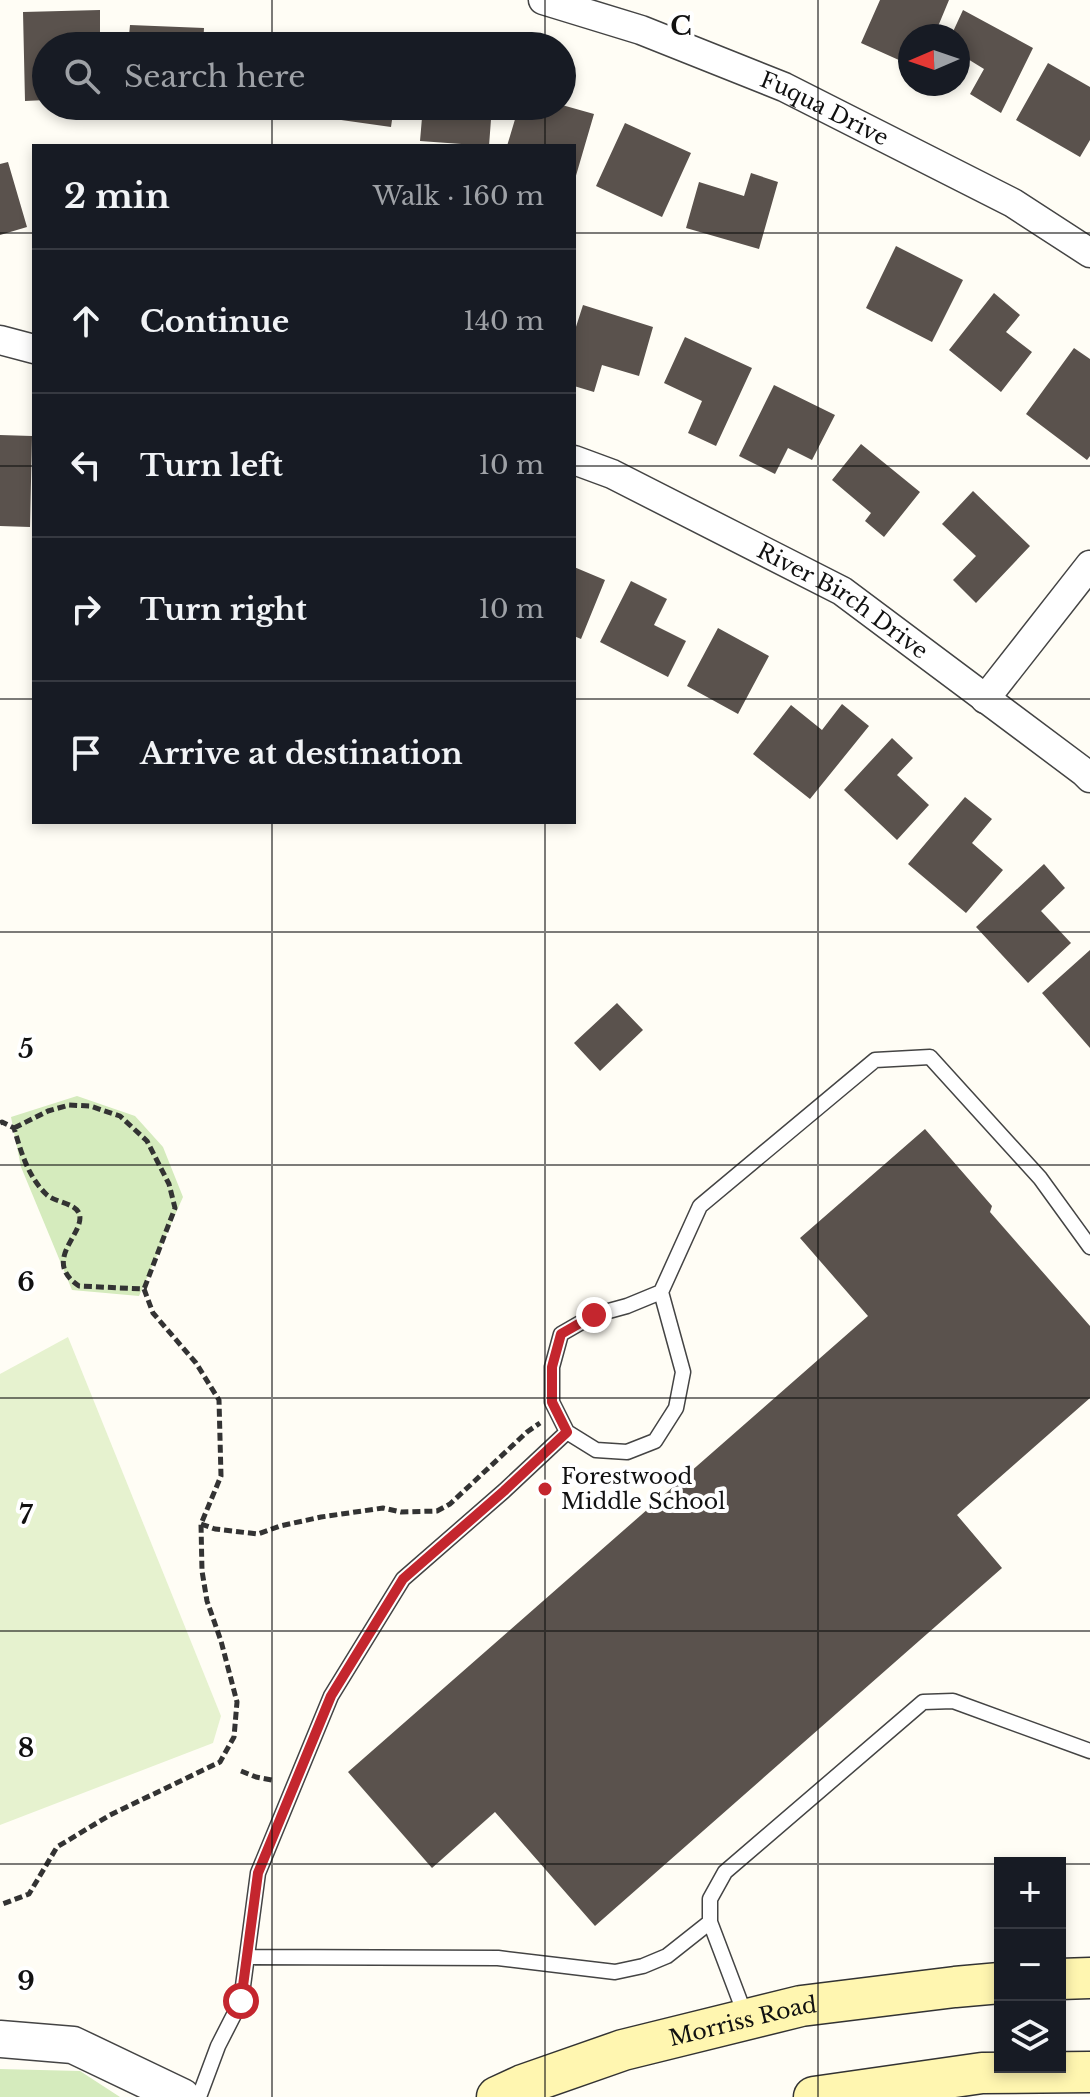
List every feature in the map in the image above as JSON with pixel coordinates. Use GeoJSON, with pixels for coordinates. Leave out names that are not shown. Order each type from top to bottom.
{"type":"FeatureCollection","features":[{"type":"Feature","properties":{"kind":"main road"},"geometry":{"type":"LineString","coordinates":[[1066,1979],[1090,1978]]}},
{"type":"Feature","properties":{"kind":"main road","name":"Morriss Road"},"geometry":{"type":"LineString","coordinates":[[497,2097],[623,2050],[801,2006],[994,1984]]}},
{"type":"Feature","properties":{"kind":"main road"},"geometry":{"type":"LineString","coordinates":[[814,2097],[884,2092],[982,2073],[1078,2076]]}},
{"type":"Feature","properties":{"kind":"street","name":"Fuqua Drive"},"geometry":{"type":"LineString","coordinates":[[543,0],[641,30],[784,87],[1013,203],[1090,253]]}},
{"type":"Feature","properties":{"kind":"street"},"geometry":{"type":"LineString","coordinates":[[0,340],[32,348]]}},
{"type":"Feature","properties":{"kind":"street","name":"River Birch Drive"},"geometry":{"type":"LineString","coordinates":[[576,461],[612,474],[842,591],[1090,778]]}},
{"type":"Feature","properties":{"kind":"street"},"geometry":{"type":"LineString","coordinates":[[985,699],[1090,565]]}},
{"type":"Feature","properties":{"kind":"street"},"geometry":{"type":"LineString","coordinates":[[0,2039],[73,2045],[182,2097]]}},
{"type":"Feature","properties":{"kind":"lane"},"geometry":{"type":"LineString","coordinates":[[661,1292],[594,1315],[561,1334],[552,1367],[552,1402],[567,1432],[596,1450],[627,1452],[655,1441],[676,1408],[683,1372],[661,1292],[700,1206],[875,1060],[930,1057],[1040,1178],[1090,1247]]}},
{"type":"Feature","properties":{"kind":"lane"},"geometry":{"type":"LineString","coordinates":[[199,2097],[218,2046],[241,2001],[258,1873],[331,1696],[403,1579],[567,1432]]}},
{"type":"Feature","properties":{"kind":"lane"},"geometry":{"type":"LineString","coordinates":[[747,2019],[710,1922],[710,1899],[725,1872],[923,1702],[953,1701],[1090,1751]]}},
{"type":"Feature","properties":{"kind":"lane"},"geometry":{"type":"LineString","coordinates":[[248,1957],[498,1958],[615,1972],[643,1966],[667,1956],[710,1922]]}},
{"type":"Feature","properties":{"kind":"path"},"geometry":{"type":"LineString","coordinates":[[0,1905],[29,1894],[57,1847],[110,1815],[220,1762],[234,1737],[237,1702],[207,1601],[202,1571],[201,1524],[221,1476],[219,1400],[196,1363],[153,1313],[144,1289],[175,1208],[169,1184],[147,1141],[120,1116],[90,1106],[69,1105],[48,1111],[14,1128]]}},
{"type":"Feature","properties":{"kind":"path"},"geometry":{"type":"LineString","coordinates":[[1,1122],[14,1128],[33,1179],[48,1197],[74,1208],[79,1214],[79,1222],[64,1258],[66,1272],[72,1281],[79,1286],[144,1289]]}},
{"type":"Feature","properties":{"kind":"path"},"geometry":{"type":"LineString","coordinates":[[201,1524],[215,1529],[258,1534],[321,1517],[383,1508],[401,1512],[437,1511],[450,1504],[527,1432],[556,1410]]}},
{"type":"Feature","properties":{"kind":"path"},"geometry":{"type":"LineString","coordinates":[[241,1771],[276,1781]]}},
{"type":"Feature","properties":{"kind":"green space"},"geometry":{"type":"Polygon","coordinates":[[[77,1096],[135,1116],[163,1147],[183,1197],[139,1296],[72,1290],[21,1167],[11,1117],[77,1096]]]}},
{"type":"Feature","properties":{"kind":"green space"},"geometry":{"type":"Polygon","coordinates":[[[68,1337],[221,1716],[213,1743],[0,1825],[0,1374],[68,1337]]]}},
{"type":"Feature","properties":{"kind":"green space"},"geometry":{"type":"Polygon","coordinates":[[[0,2069],[80,2071],[120,2097],[0,2097],[0,2069]]]}},
{"type":"Feature","properties":{"kind":"building"},"geometry":{"type":"Polygon","coordinates":[[[880,0],[949,0],[939,24],[898,24],[898,60],[861,43],[880,0]]]}},
{"type":"Feature","properties":{"kind":"building"},"geometry":{"type":"Polygon","coordinates":[[[100,10],[100,32],[32,32],[32,101],[25,101],[23,12],[100,10]]]}},
{"type":"Feature","properties":{"kind":"building"},"geometry":{"type":"Polygon","coordinates":[[[963,10],[1033,48],[1001,113],[970,94],[984,69],[970,60],[970,24],[957,24],[963,10]]]}},
{"type":"Feature","properties":{"kind":"building"},"geometry":{"type":"Polygon","coordinates":[[[130,25],[204,28],[204,32],[129,32],[130,25]]]}},
{"type":"Feature","properties":{"kind":"building"},"geometry":{"type":"Polygon","coordinates":[[[1048,63],[1090,87],[1090,140],[1080,157],[1016,120],[1048,63]]]}},
{"type":"Feature","properties":{"kind":"building"},"geometry":{"type":"Polygon","coordinates":[[[576,109],[594,114],[576,176],[576,144],[508,144],[515,120],[576,120],[576,109]]]}},
{"type":"Feature","properties":{"kind":"building"},"geometry":{"type":"Polygon","coordinates":[[[341,120],[392,120],[391,127],[341,120]]]}},
{"type":"Feature","properties":{"kind":"building"},"geometry":{"type":"Polygon","coordinates":[[[422,120],[491,120],[489,144],[420,141],[422,120]]]}},
{"type":"Feature","properties":{"kind":"building"},"geometry":{"type":"Polygon","coordinates":[[[625,123],[691,153],[662,217],[596,186],[625,123]]]}},
{"type":"Feature","properties":{"kind":"building"},"geometry":{"type":"Polygon","coordinates":[[[8,162],[27,227],[0,235],[0,164],[8,162]]]}},
{"type":"Feature","properties":{"kind":"building"},"geometry":{"type":"Polygon","coordinates":[[[751,173],[778,182],[759,249],[686,228],[699,182],[744,196],[751,173]]]}},
{"type":"Feature","properties":{"kind":"building"},"geometry":{"type":"Polygon","coordinates":[[[896,246],[963,280],[932,342],[866,308],[896,246]]]}},
{"type":"Feature","properties":{"kind":"building"},"geometry":{"type":"Polygon","coordinates":[[[994,293],[1020,315],[1006,332],[1032,352],[1001,392],[949,350],[994,293]]]}},
{"type":"Feature","properties":{"kind":"building"},"geometry":{"type":"Polygon","coordinates":[[[583,305],[653,327],[639,376],[602,365],[594,392],[576,387],[576,327],[583,305]]]}},
{"type":"Feature","properties":{"kind":"building"},"geometry":{"type":"Polygon","coordinates":[[[685,337],[752,368],[716,446],[688,433],[702,401],[664,383],[685,337]]]}},
{"type":"Feature","properties":{"kind":"building"},"geometry":{"type":"Polygon","coordinates":[[[1074,348],[1090,359],[1090,456],[1087,460],[1026,414],[1074,348]]]}},
{"type":"Feature","properties":{"kind":"building"},"geometry":{"type":"Polygon","coordinates":[[[774,385],[835,415],[812,460],[788,448],[775,474],[739,456],[774,385]]]}},
{"type":"Feature","properties":{"kind":"building"},"geometry":{"type":"Polygon","coordinates":[[[0,435],[32,436],[30,527],[0,526],[0,435]]]}},
{"type":"Feature","properties":{"kind":"building"},"geometry":{"type":"Polygon","coordinates":[[[861,444],[920,492],[884,537],[865,521],[871,513],[832,480],[861,444]]]}},
{"type":"Feature","properties":{"kind":"building"},"geometry":{"type":"Polygon","coordinates":[[[973,491],[1030,546],[976,603],[953,580],[976,556],[942,524],[973,491]]]}},
{"type":"Feature","properties":{"kind":"building"},"geometry":{"type":"Polygon","coordinates":[[[576,568],[605,580],[581,639],[576,637],[576,568]]]}},
{"type":"Feature","properties":{"kind":"building"},"geometry":{"type":"Polygon","coordinates":[[[631,581],[667,599],[654,625],[686,641],[668,677],[600,642],[631,581]]]}},
{"type":"Feature","properties":{"kind":"building"},"geometry":{"type":"Polygon","coordinates":[[[718,628],[769,656],[738,714],[687,686],[718,628]]]}},
{"type":"Feature","properties":{"kind":"building"},"geometry":{"type":"Polygon","coordinates":[[[842,704],[869,726],[810,799],[753,754],[791,705],[822,730],[842,704]]]}},
{"type":"Feature","properties":{"kind":"building"},"geometry":{"type":"Polygon","coordinates":[[[892,738],[913,758],[897,775],[929,805],[897,840],[844,790],[892,738]]]}},
{"type":"Feature","properties":{"kind":"building"},"geometry":{"type":"Polygon","coordinates":[[[965,797],[992,819],[972,843],[1003,870],[966,913],[908,864],[965,797]]]}},
{"type":"Feature","properties":{"kind":"building"},"geometry":{"type":"Polygon","coordinates":[[[1044,864],[1065,888],[1041,911],[1071,943],[1028,983],[976,927],[1044,864]]]}},
{"type":"Feature","properties":{"kind":"building"},"geometry":{"type":"Polygon","coordinates":[[[1090,950],[1090,1048],[1042,993],[1090,950]]]}},
{"type":"Feature","properties":{"kind":"building"},"geometry":{"type":"Polygon","coordinates":[[[617,1003],[643,1030],[600,1071],[574,1043],[617,1003]]]}},
{"type":"Feature","properties":{"kind":"building"},"geometry":{"type":"Polygon","coordinates":[[[925,1129],[992,1206],[990,1212],[1090,1326],[1090,1398],[957,1515],[1002,1568],[595,1926],[495,1812],[432,1868],[348,1772],[868,1316],[800,1238],[925,1129]]]}},
{"type":"Feature","properties":{"kind":"place","name":"Forestwood Middle School"},"geometry":{"type":"Point","coordinates":[545,1489]}},
{"type":"Feature","properties":{"kind":"route"},"geometry":{"type":"LineString","coordinates":[[241,2001],[258,1873],[331,1696],[403,1579],[567,1432],[552,1402],[552,1367],[561,1334],[594,1315]]}}]}
